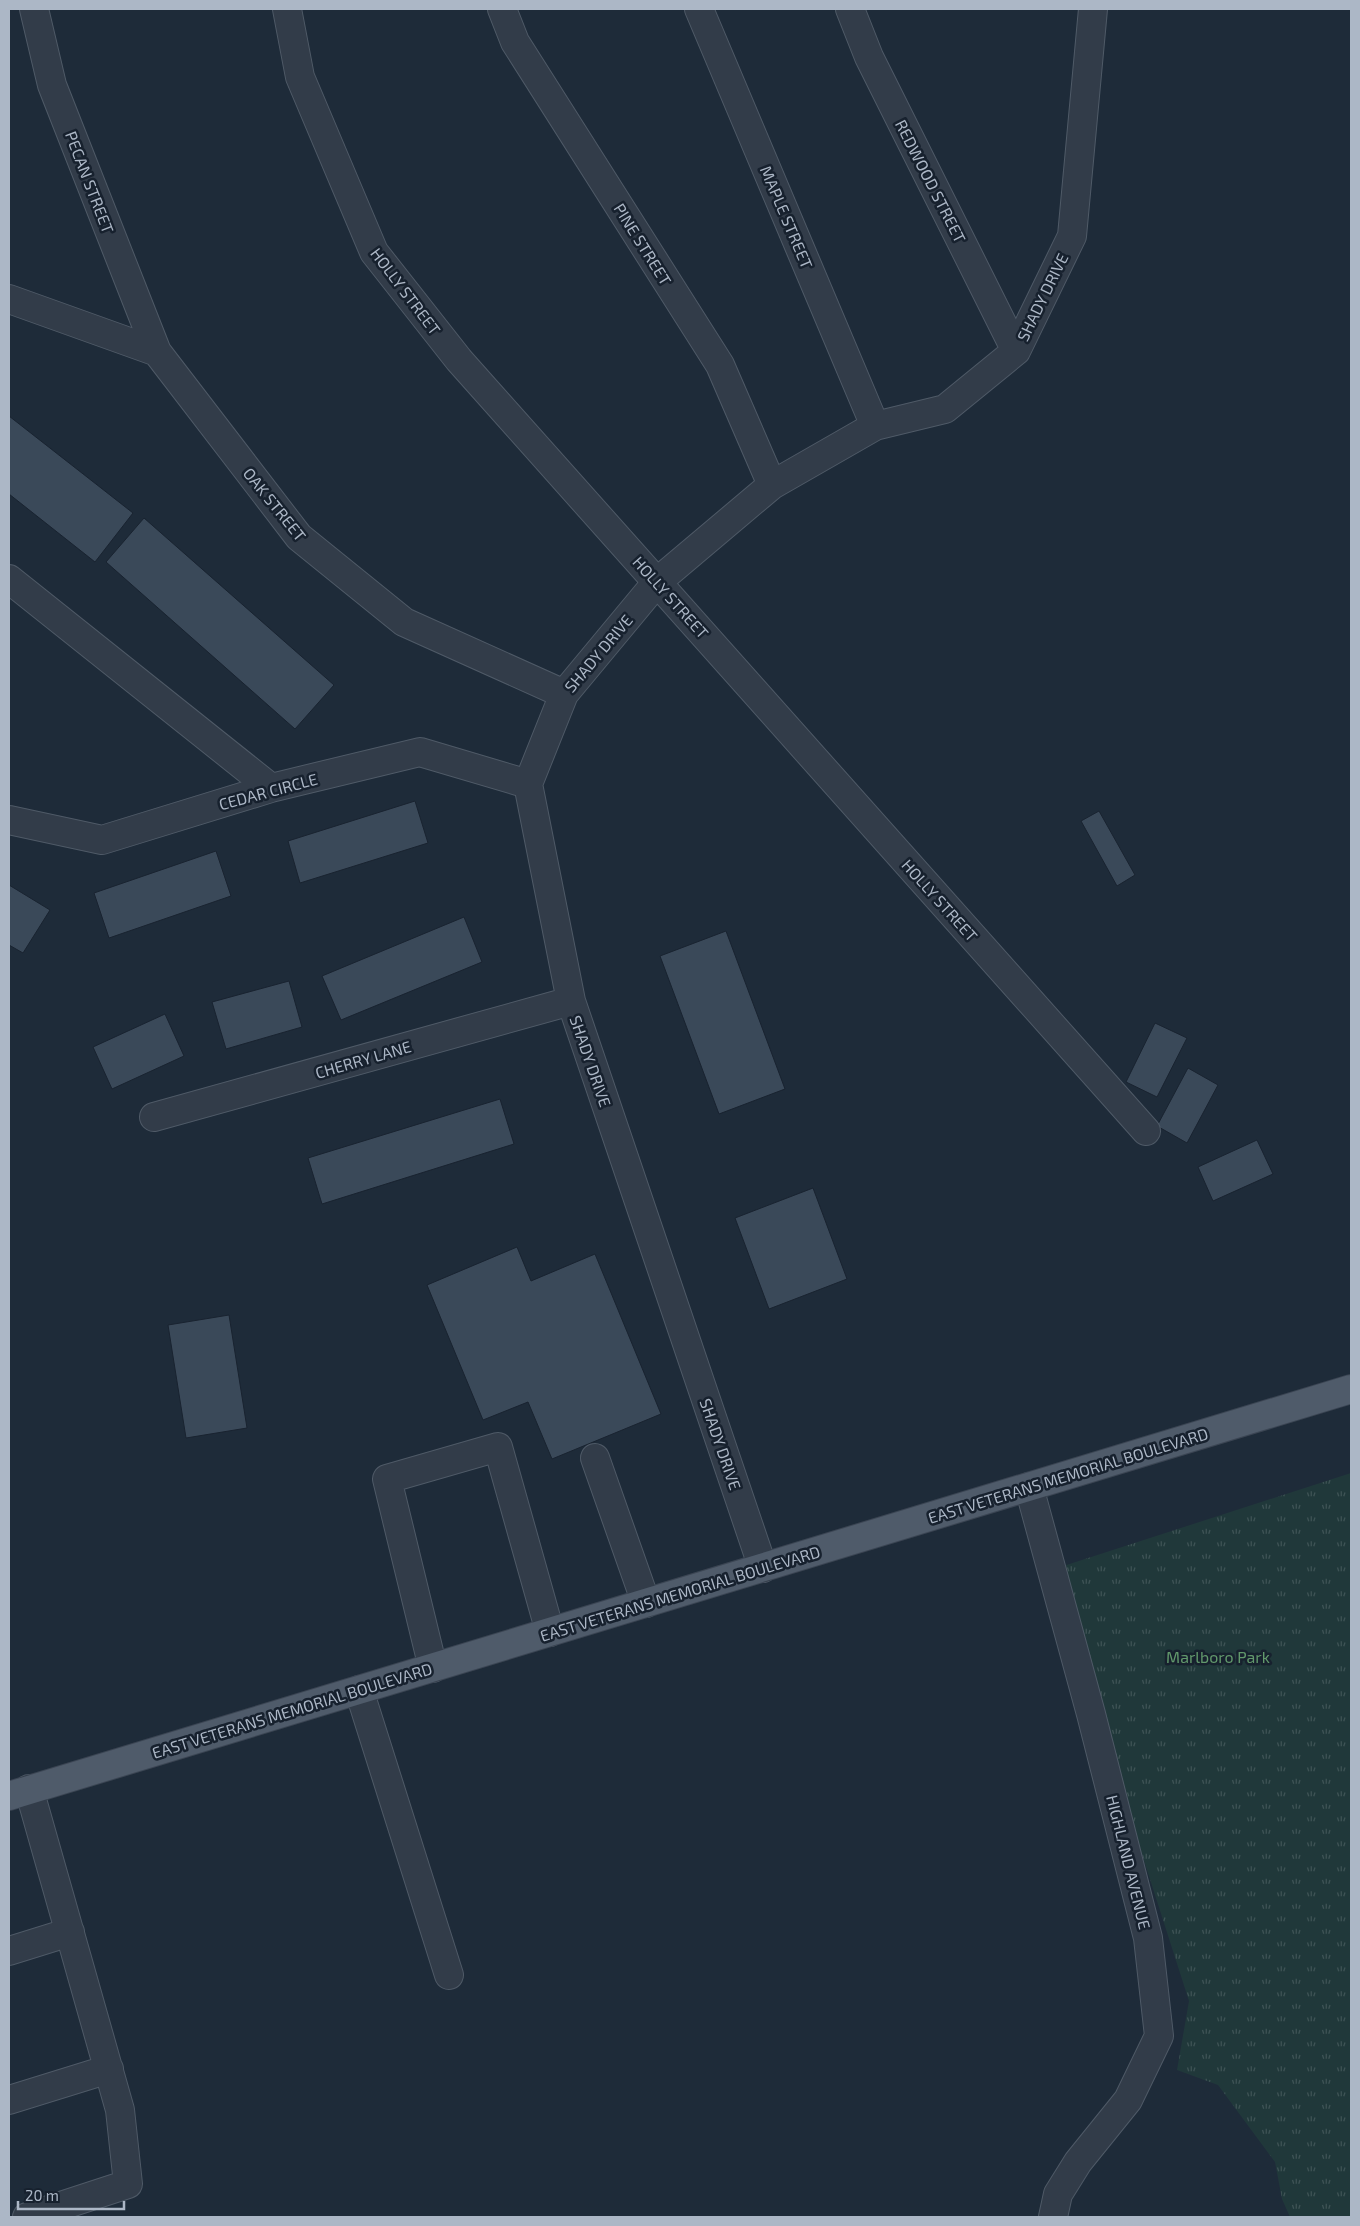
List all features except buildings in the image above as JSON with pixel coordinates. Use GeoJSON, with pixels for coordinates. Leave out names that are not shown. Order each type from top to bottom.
{"type":"FeatureCollection","features":[{"type":"Feature","properties":{"kind":"main road","name":"EAST VETERANS MEMORIAL BOULEVARD"},"geometry":{"type":"LineString","coordinates":[[19,1793],[1351,1389]]}},
{"type":"Feature","properties":{"kind":"street","name":"PECAN STREET"},"geometry":{"type":"LineString","coordinates":[[34,9],[52,85],[157,352]]}},
{"type":"Feature","properties":{"kind":"street","name":"HOLLY STREET"},"geometry":{"type":"LineString","coordinates":[[287,9],[300,76],[374,252],[459,360],[1146,1131]]}},
{"type":"Feature","properties":{"kind":"street","name":"PINE STREET"},"geometry":{"type":"LineString","coordinates":[[502,9],[515,42],[720,365],[772,485]]}},
{"type":"Feature","properties":{"kind":"street","name":"MAPLE STREET"},"geometry":{"type":"LineString","coordinates":[[699,9],[875,426]]}},
{"type":"Feature","properties":{"kind":"street","name":"REDWOOD STREET"},"geometry":{"type":"LineString","coordinates":[[850,9],[869,57],[1016,351]]}},
{"type":"Feature","properties":{"kind":"street","name":"SHADY DRIVE"},"geometry":{"type":"LineString","coordinates":[[763,1568],[571,1001],[528,784],[564,694],[657,582],[772,485],[875,426],[945,409],[1016,351],[1072,236],[1093,9]]}},
{"type":"Feature","properties":{"kind":"street"},"geometry":{"type":"LineString","coordinates":[[9,299],[157,352]]}},
{"type":"Feature","properties":{"kind":"street","name":"OAK STREET"},"geometry":{"type":"LineString","coordinates":[[157,352],[298,536],[404,622],[564,694]]}},
{"type":"Feature","properties":{"kind":"street"},"geometry":{"type":"LineString","coordinates":[[9,579],[271,788]]}},
{"type":"Feature","properties":{"kind":"street","name":"CEDAR CIRCLE"},"geometry":{"type":"LineString","coordinates":[[9,820],[102,840],[271,788],[420,752],[528,784]]}},
{"type":"Feature","properties":{"kind":"street","name":"CHERRY LANE"},"geometry":{"type":"LineString","coordinates":[[154,1118],[571,1001]]}},
{"type":"Feature","properties":{"kind":"street"},"geometry":{"type":"LineString","coordinates":[[433,1668],[387,1479],[498,1447],[550,1632]]}},
{"type":"Feature","properties":{"kind":"street"},"geometry":{"type":"LineString","coordinates":[[595,1458],[646,1603]]}},
{"type":"Feature","properties":{"kind":"street","name":"HIGHLAND AVENUE"},"geometry":{"type":"LineString","coordinates":[[1029,1487],[1091,1714],[1148,1938],[1159,2036],[1128,2100],[1078,2162],[1058,2194],[1053,2217]]}},
{"type":"Feature","properties":{"kind":"street"},"geometry":{"type":"LineString","coordinates":[[359,1690],[449,1975]]}},
{"type":"Feature","properties":{"kind":"street"},"geometry":{"type":"LineString","coordinates":[[19,1793],[70,1932],[109,2069],[120,2110],[128,2184],[27,2217]]}},
{"type":"Feature","properties":{"kind":"street"},"geometry":{"type":"LineString","coordinates":[[9,1951],[70,1932]]}},
{"type":"Feature","properties":{"kind":"street"},"geometry":{"type":"LineString","coordinates":[[9,2100],[109,2069]]}},
{"type":"Feature","properties":{"kind":"green space","name":"Marlboro Park"},"geometry":{"type":"Polygon","coordinates":[[[1351,1473],[1351,2217],[1290,2217],[1282,2199],[1275,2162],[1218,2085],[1177,2070],[1189,2001],[1051,1570],[1351,1473]]]}}]}
